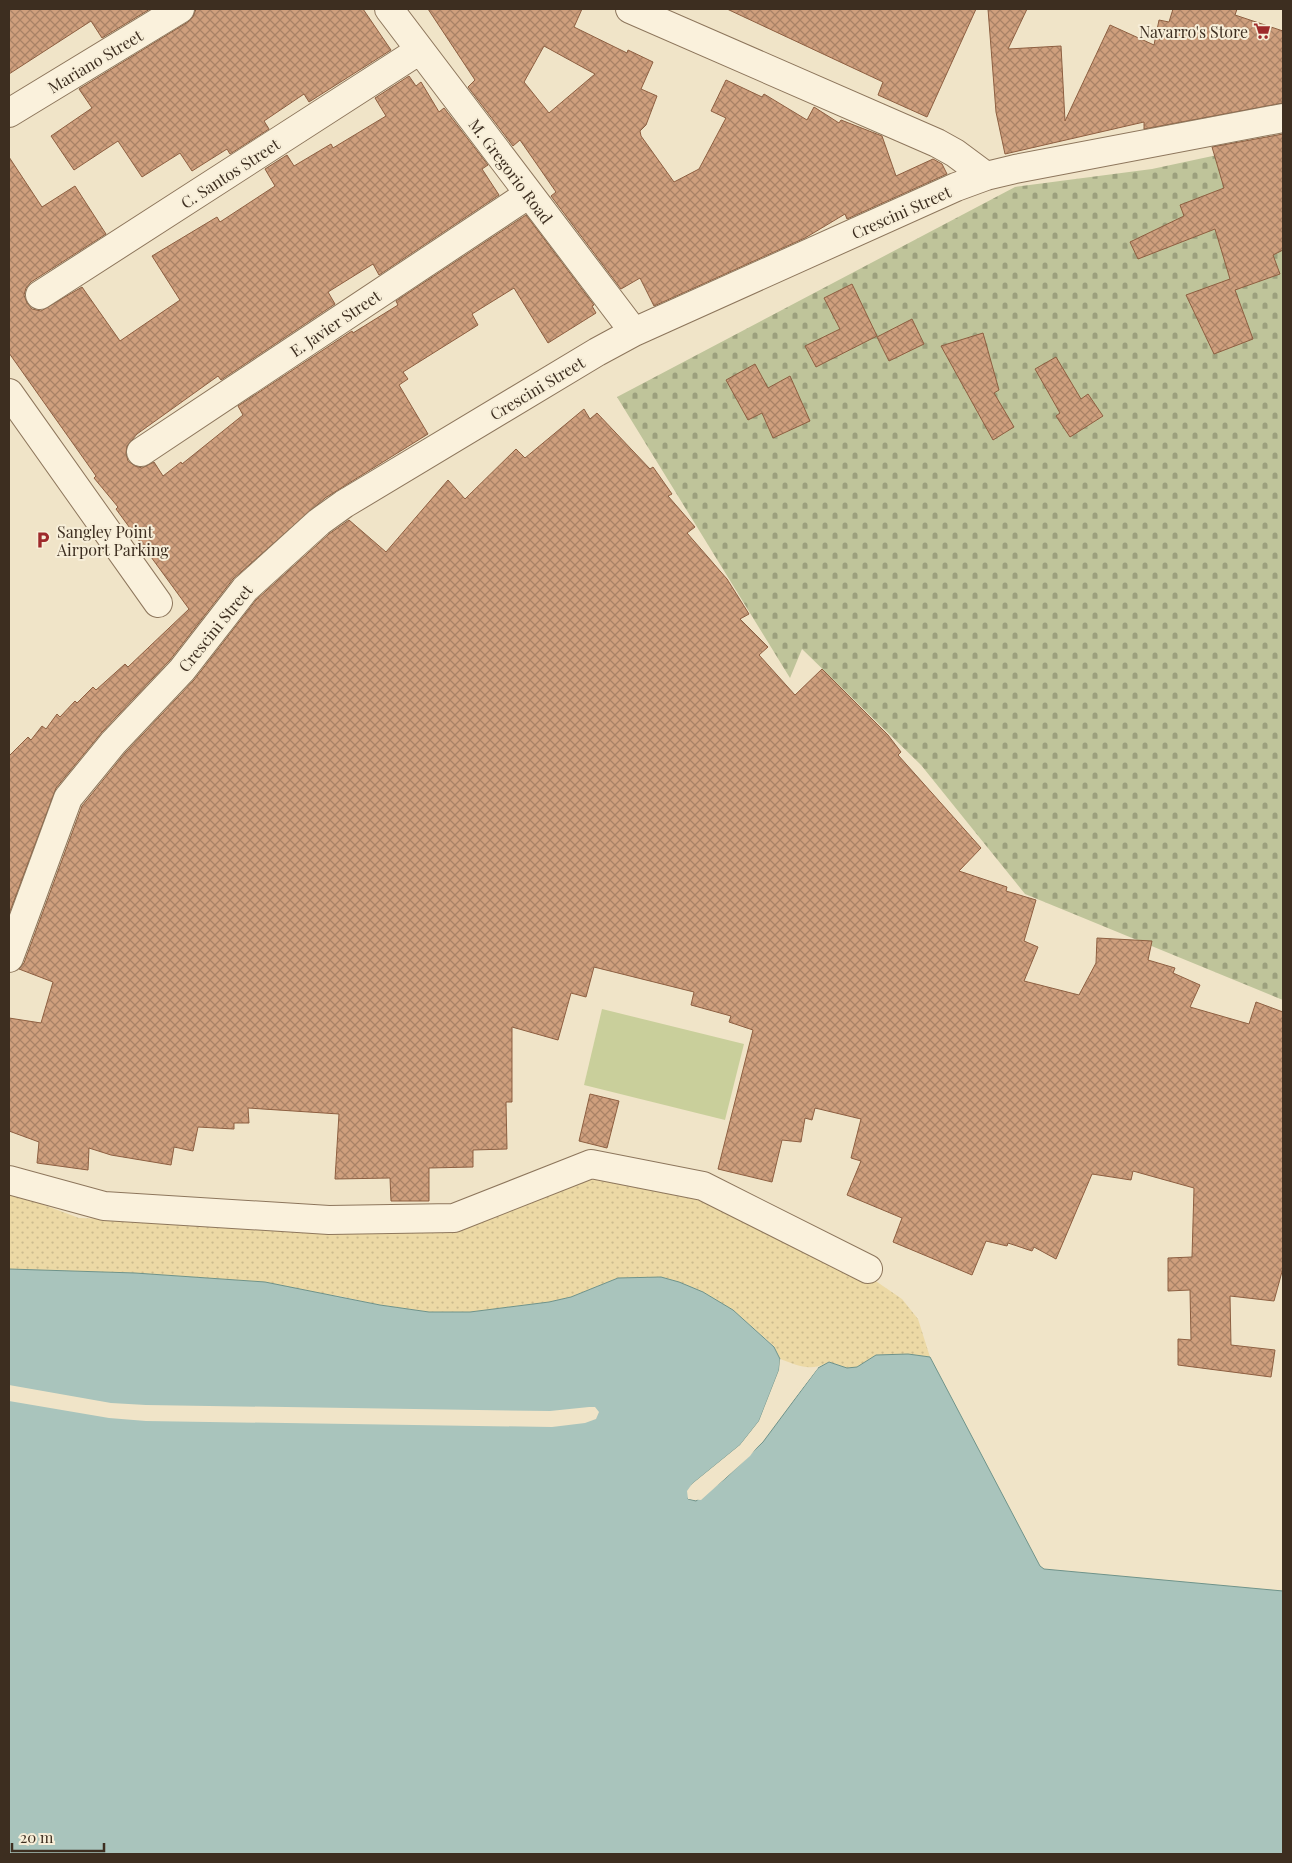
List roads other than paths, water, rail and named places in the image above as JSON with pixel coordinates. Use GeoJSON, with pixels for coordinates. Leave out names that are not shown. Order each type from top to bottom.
{"type":"FeatureCollection","features":[{"type":"Feature","properties":{"kind":"street","name":"Mariano Street"},"geometry":{"type":"LineString","coordinates":[[9,113],[180,9]]}},
{"type":"Feature","properties":{"kind":"street","name":"M. Gregorio Road"},"geometry":{"type":"LineString","coordinates":[[389,9],[634,332]]}},
{"type":"Feature","properties":{"kind":"street"},"geometry":{"type":"LineString","coordinates":[[630,9],[937,143],[955,153],[986,176]]}},
{"type":"Feature","properties":{"kind":"street","name":"C. Santos Street"},"geometry":{"type":"LineString","coordinates":[[40,295],[420,50]]}},
{"type":"Feature","properties":{"kind":"street","name":"Crescini Street"},"geometry":{"type":"LineString","coordinates":[[9,958],[68,798],[114,743],[182,670],[245,589],[319,522],[344,504],[597,352],[634,332],[947,191],[986,176],[1283,118]]}},
{"type":"Feature","properties":{"kind":"street","name":"E. Javier Street"},"geometry":{"type":"LineString","coordinates":[[141,452],[529,194]]}},
{"type":"Feature","properties":{"kind":"street"},"geometry":{"type":"LineString","coordinates":[[9,393],[158,603]]}},
{"type":"Feature","properties":{"kind":"street"},"geometry":{"type":"LineString","coordinates":[[9,1180],[104,1206],[329,1220],[454,1218],[591,1164],[703,1186],[868,1269]]}},
{"type":"Feature","properties":{"kind":"water"},"geometry":{"type":"Polygon","coordinates":[[[9,1269],[135,1273],[265,1282],[380,1305],[429,1312],[470,1312],[549,1302],[571,1297],[618,1278],[661,1277],[679,1282],[703,1292],[733,1310],[774,1347],[780,1359],[779,1370],[759,1421],[740,1445],[692,1484],[688,1499],[696,1501],[726,1478],[763,1442],[818,1368],[829,1362],[847,1368],[857,1367],[876,1355],[908,1354],[930,1357],[1040,1566],[1044,1569],[1283,1591],[1283,1854],[9,1854],[9,1269]]]}},
{"type":"Feature","properties":{"kind":"place","name":"Navarro's Store"},"geometry":{"type":"Point","coordinates":[1262,31]}},
{"type":"Feature","properties":{"kind":"place","name":"Sangley Point Airport Parking"},"geometry":{"type":"Point","coordinates":[43,540]}}]}
